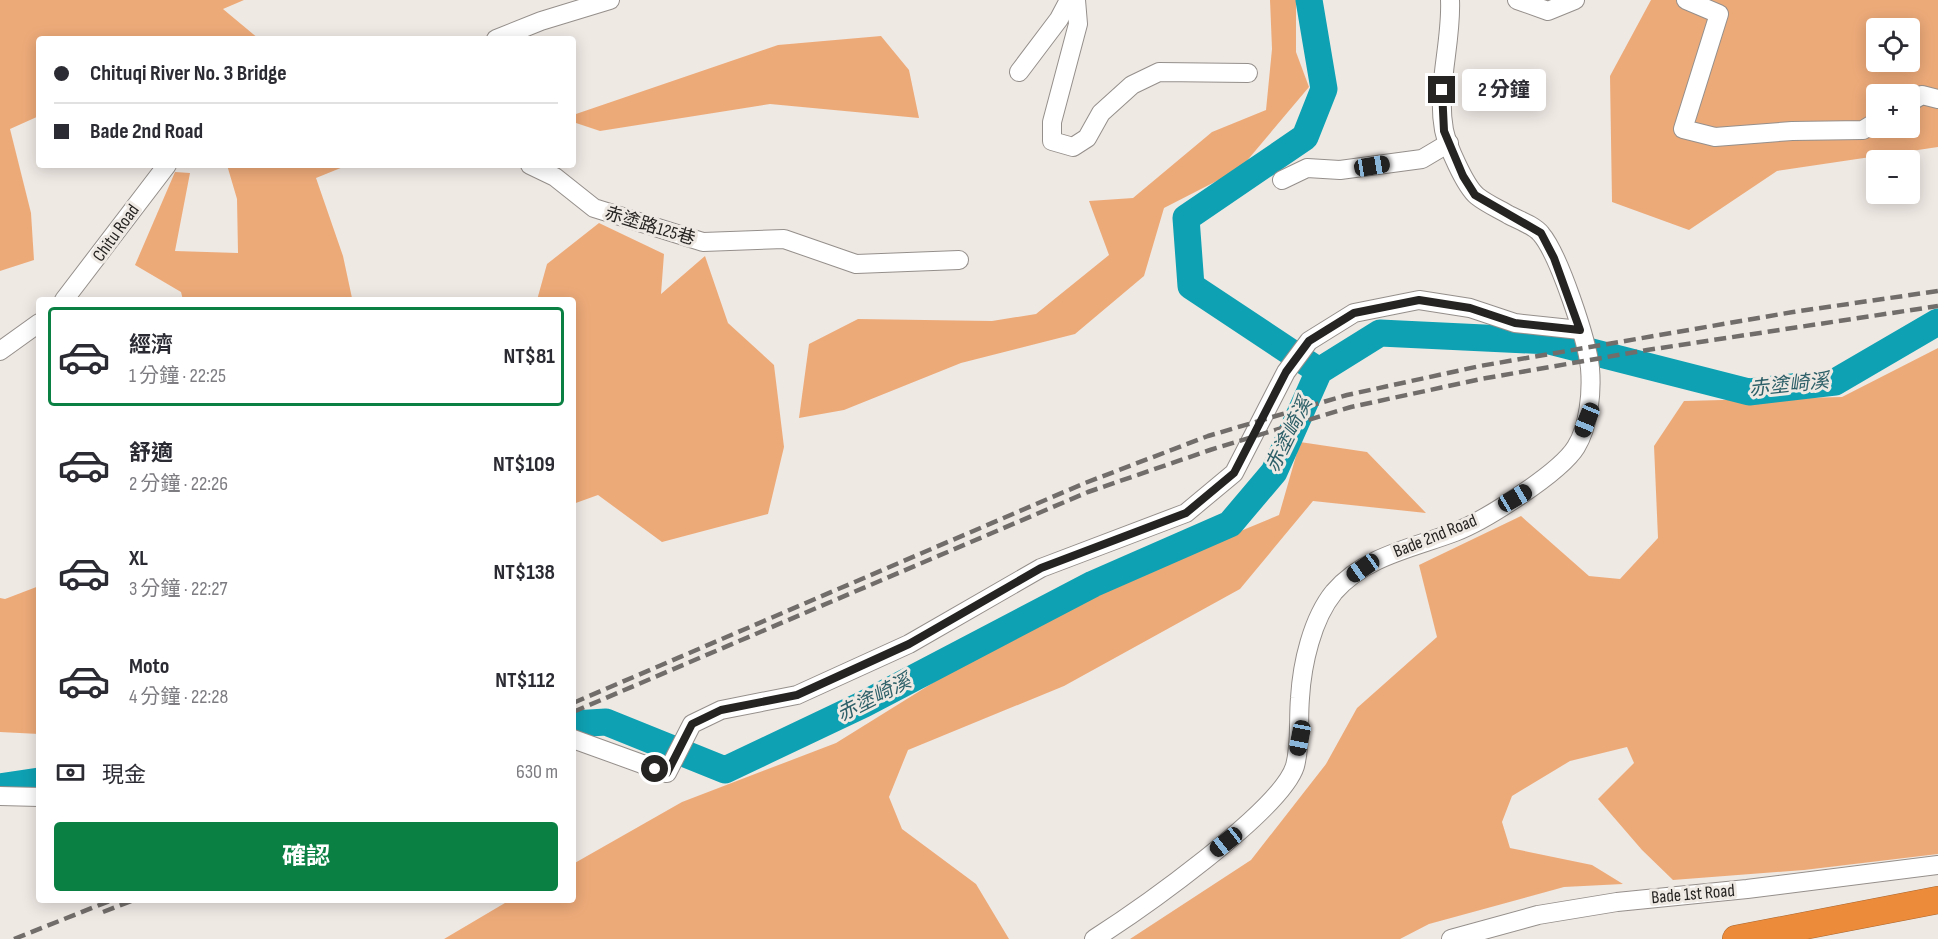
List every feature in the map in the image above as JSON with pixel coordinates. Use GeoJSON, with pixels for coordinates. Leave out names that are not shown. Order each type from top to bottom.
{"type":"FeatureCollection","features":[{"type":"Feature","properties":{"kind":"highway"},"geometry":{"type":"LineString","coordinates":[[1736,939],[1938,900]]}},
{"type":"Feature","properties":{"kind":"street"},"geometry":{"type":"LineString","coordinates":[[504,36],[541,21],[610,0]]}},
{"type":"Feature","properties":{"kind":"street"},"geometry":{"type":"LineString","coordinates":[[1019,72],[1059,19],[1069,0]]}},
{"type":"Feature","properties":{"kind":"street"},"geometry":{"type":"LineString","coordinates":[[1076,0],[1078,24],[1052,122],[1052,141],[1073,147],[1088,138],[1101,113],[1132,85],[1160,72],[1248,73]]}},
{"type":"Feature","properties":{"kind":"street","name":"Bade 2nd Road"},"geometry":{"type":"LineString","coordinates":[[1094,939],[1129,917],[1226,842],[1280,792],[1294,769],[1298,748],[1300,698],[1306,660],[1320,616],[1333,593],[1373,561],[1460,530],[1533,487],[1576,448],[1587,420],[1590,368],[1580,331],[1557,267],[1541,233],[1475,195],[1463,176],[1444,131],[1442,90],[1452,23],[1450,0]]}},
{"type":"Feature","properties":{"kind":"street"},"geometry":{"type":"LineString","coordinates":[[1517,0],[1548,11],[1575,0]]}},
{"type":"Feature","properties":{"kind":"street"},"geometry":{"type":"LineString","coordinates":[[1686,0],[1719,14],[1683,129],[1715,137],[1866,128]]}},
{"type":"Feature","properties":{"kind":"street"},"geometry":{"type":"LineString","coordinates":[[1920,96],[1938,99]]}},
{"type":"Feature","properties":{"kind":"street"},"geometry":{"type":"LineString","coordinates":[[1282,180],[1307,168],[1340,170],[1422,159],[1449,143]]}},
{"type":"Feature","properties":{"kind":"street","name":"Chitu Road"},"geometry":{"type":"LineString","coordinates":[[66,297],[165,168]]}},
{"type":"Feature","properties":{"kind":"street","name":"赤塗路125巷"},"geometry":{"type":"LineString","coordinates":[[536,168],[555,177],[594,208],[703,242],[784,239],[856,264],[959,260]]}},
{"type":"Feature","properties":{"kind":"street"},"geometry":{"type":"LineString","coordinates":[[576,740],[667,773],[692,724],[721,710],[797,695],[909,644],[1041,568],[1186,513],[1234,473],[1286,372],[1309,341],[1354,313],[1419,300],[1470,308],[1515,323],[1580,331]]}},
{"type":"Feature","properties":{"kind":"street"},"geometry":{"type":"LineString","coordinates":[[0,351],[36,325]]}},
{"type":"Feature","properties":{"kind":"street"},"geometry":{"type":"LineString","coordinates":[[0,796],[36,796]]}},
{"type":"Feature","properties":{"kind":"street","name":"Bade 1st Road"},"geometry":{"type":"LineString","coordinates":[[1451,939],[1538,915],[1617,902],[1938,866]]}},
{"type":"Feature","properties":{"kind":"shaded area"},"geometry":{"type":"Polygon","coordinates":[[[0,0],[244,0],[223,9],[255,36],[36,36],[36,117],[10,129],[31,213],[34,260],[0,271],[0,0]]]}},
{"type":"Feature","properties":{"kind":"shaded area"},"geometry":{"type":"Polygon","coordinates":[[[1270,0],[1296,0],[1296,52],[1309,87],[1240,169],[1164,208],[1144,276],[1075,334],[961,363],[844,410],[799,418],[809,344],[858,319],[992,321],[1036,314],[1109,255],[1089,201],[1133,198],[1212,132],[1266,110],[1272,49],[1270,0]]]}},
{"type":"Feature","properties":{"kind":"shaded area"},"geometry":{"type":"Polygon","coordinates":[[[1651,0],[1938,0],[1938,147],[1918,150],[1866,150],[1866,158],[1777,171],[1689,230],[1612,202],[1610,76],[1651,0]]]}},
{"type":"Feature","properties":{"kind":"shaded area"},"geometry":{"type":"Polygon","coordinates":[[[881,36],[909,70],[919,118],[770,104],[600,131],[576,123],[576,114],[778,45],[881,36]]]}},
{"type":"Feature","properties":{"kind":"shaded area"},"geometry":{"type":"Polygon","coordinates":[[[228,168],[341,168],[316,178],[343,256],[352,297],[182,297],[181,292],[135,265],[175,172],[190,173],[175,251],[238,253],[237,199],[228,168]]]}},
{"type":"Feature","properties":{"kind":"shaded area"},"geometry":{"type":"Polygon","coordinates":[[[599,223],[664,254],[661,294],[705,256],[728,323],[774,365],[784,447],[768,514],[662,542],[598,495],[576,503],[576,297],[538,297],[547,264],[599,223]]]}},
{"type":"Feature","properties":{"kind":"shaded area"},"geometry":{"type":"Polygon","coordinates":[[[1938,348],[1938,854],[1804,870],[1673,880],[1642,850],[1598,799],[1634,763],[1627,747],[1570,761],[1512,796],[1502,822],[1510,848],[1592,865],[1623,884],[1564,887],[1429,924],[1400,939],[1130,939],[1251,860],[1326,764],[1357,708],[1437,637],[1419,565],[1521,516],[1589,576],[1620,579],[1658,538],[1654,446],[1684,401],[1842,397],[1938,348]]]}},
{"type":"Feature","properties":{"kind":"shaded area"},"geometry":{"type":"Polygon","coordinates":[[[1300,442],[1367,452],[1426,513],[1313,501],[1240,589],[1064,686],[908,750],[889,797],[902,829],[976,884],[1009,939],[444,939],[505,903],[576,903],[576,862],[682,802],[836,743],[1050,610],[1279,515],[1300,442]]]}},
{"type":"Feature","properties":{"kind":"shaded area"},"geometry":{"type":"Polygon","coordinates":[[[36,587],[36,734],[0,732],[0,598],[5,599],[36,587]]]}},
{"type":"Feature","properties":{"kind":"waterway"},"geometry":{"type":"LineString","coordinates":[[1309,0],[1324,89],[1305,137],[1186,218],[1191,286],[1319,371]]}},
{"type":"Feature","properties":{"kind":"waterway","name":"赤塗崎溪"},"geometry":{"type":"LineString","coordinates":[[576,724],[606,722],[725,770],[864,704],[1093,584],[1230,524],[1274,472],[1319,371],[1380,333],[1549,341],[1749,392],[1835,382],[1938,322]]}},
{"type":"Feature","properties":{"kind":"waterway","name":"赤塗崎溪"},"geometry":{"type":"LineString","coordinates":[[0,787],[36,781]]}},
{"type":"Feature","properties":{"kind":"railway"},"geometry":{"type":"LineString","coordinates":[[576,702],[1085,483],[1208,436],[1347,395],[1480,366],[1793,312],[1938,291]]}},
{"type":"Feature","properties":{"kind":"railway"},"geometry":{"type":"LineString","coordinates":[[576,711],[1088,492],[1210,450],[1351,407],[1481,379],[1647,350],[1938,306]]}},
{"type":"Feature","properties":{"kind":"railway"},"geometry":{"type":"LineString","coordinates":[[14,939],[104,903]]}},
{"type":"Feature","properties":{"kind":"railway"},"geometry":{"type":"LineString","coordinates":[[103,912],[126,903]]}},
{"type":"Feature","properties":{"kind":"route"},"geometry":{"type":"LineString","coordinates":[[655,769],[667,773],[692,724],[721,710],[797,695],[909,644],[1041,568],[1186,513],[1234,473],[1286,372],[1309,341],[1354,313],[1419,300],[1470,308],[1515,323],[1580,330],[1554,258],[1541,233],[1475,195],[1463,176],[1444,131],[1442,90]]}}]}
